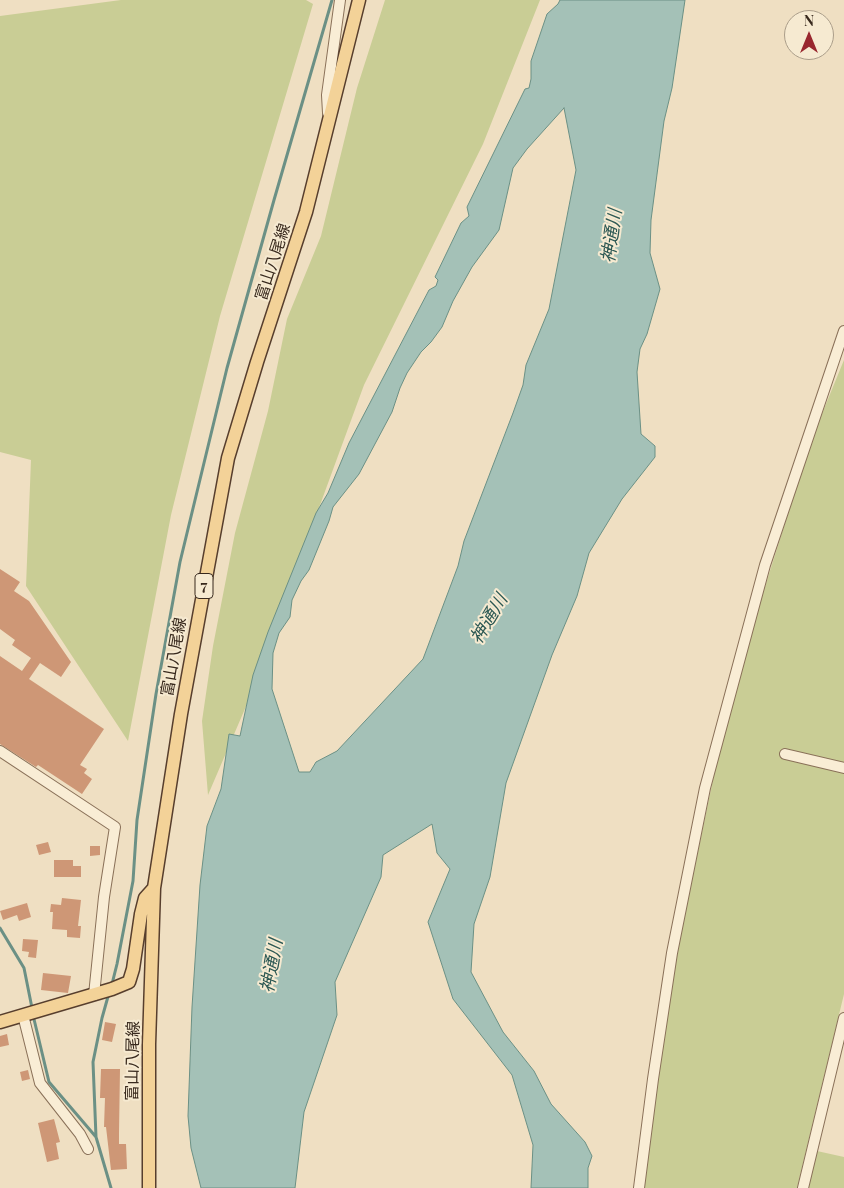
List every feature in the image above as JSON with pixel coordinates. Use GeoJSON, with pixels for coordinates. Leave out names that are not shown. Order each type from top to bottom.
{"type":"FeatureCollection","features":[{"type":"Feature","properties":{"kind":"main road","name":"富山八尾線"},"geometry":{"type":"LineString","coordinates":[[149,1188],[149,1044],[154,888],[182,704],[228,458],[306,212],[359,0]]}},
{"type":"Feature","properties":{"kind":"main road"},"geometry":{"type":"LineString","coordinates":[[0,1022],[106,991],[129,982],[145,898],[154,888]]}},
{"type":"Feature","properties":{"kind":"street"},"geometry":{"type":"LineString","coordinates":[[329,122],[327,95],[340,0]]}},
{"type":"Feature","properties":{"kind":"street"},"geometry":{"type":"LineString","coordinates":[[639,1188],[672,953],[705,788],[764,565],[844,331]]}},
{"type":"Feature","properties":{"kind":"street"},"geometry":{"type":"LineString","coordinates":[[0,751],[115,827],[104,896],[106,991]]}},
{"type":"Feature","properties":{"kind":"street"},"geometry":{"type":"LineString","coordinates":[[785,754],[844,768]]}},
{"type":"Feature","properties":{"kind":"street"},"geometry":{"type":"LineString","coordinates":[[23,1015],[40,1083],[80,1134],[88,1149]]}},
{"type":"Feature","properties":{"kind":"street"},"geometry":{"type":"LineString","coordinates":[[803,1188],[844,1018]]}},
{"type":"Feature","properties":{"kind":"green space"},"geometry":{"type":"Polygon","coordinates":[[[121,0],[306,0],[313,4],[220,316],[171,515],[128,741],[26,586],[31,460],[0,452],[0,16],[121,0]]]}},
{"type":"Feature","properties":{"kind":"green space"},"geometry":{"type":"Polygon","coordinates":[[[385,0],[540,0],[483,144],[364,385],[247,704],[208,795],[202,721],[213,646],[235,533],[268,411],[287,319],[321,236],[357,88],[385,0]]]}},
{"type":"Feature","properties":{"kind":"green space"},"geometry":{"type":"Polygon","coordinates":[[[844,360],[844,994],[797,1188],[642,1188],[654,1090],[680,937],[715,770],[750,634],[812,438],[844,360]]]}},
{"type":"Feature","properties":{"kind":"green space"},"geometry":{"type":"Polygon","coordinates":[[[817,1151],[844,1157],[844,1188],[808,1188],[817,1151]]]}},
{"type":"Feature","properties":{"kind":"water","name":"神通川"},"geometry":{"type":"Polygon","coordinates":[[[560,0],[685,0],[672,88],[664,121],[651,220],[650,253],[660,289],[647,334],[640,349],[637,372],[641,434],[655,446],[655,457],[622,499],[589,553],[577,596],[552,655],[506,783],[490,877],[474,924],[471,972],[503,1032],[534,1071],[551,1104],[585,1142],[592,1156],[588,1168],[588,1188],[531,1188],[533,1145],[512,1075],[453,999],[428,922],[450,869],[437,853],[432,824],[383,855],[381,877],[335,982],[337,1015],[304,1112],[295,1188],[201,1188],[191,1148],[188,1116],[192,1007],[200,885],[207,826],[221,789],[229,734],[240,736],[253,675],[268,632],[316,513],[328,493],[349,443],[429,290],[436,286],[438,280],[435,277],[461,223],[469,216],[467,207],[525,89],[529,88],[531,61],[547,14],[560,0]],[[564,108],[527,149],[513,168],[499,230],[472,267],[453,301],[442,327],[421,352],[407,373],[392,412],[359,474],[333,507],[309,570],[301,581],[292,600],[290,617],[279,633],[273,653],[272,689],[299,772],[310,772],[316,762],[337,751],[423,659],[458,566],[464,541],[523,385],[526,365],[549,309],[576,170],[564,108]]]}},
{"type":"Feature","properties":{"kind":"building"},"geometry":{"type":"Polygon","coordinates":[[[0,569],[20,582],[14,591],[29,601],[71,662],[61,677],[40,663],[29,679],[104,729],[80,765],[87,769],[84,773],[92,779],[82,794],[38,765],[36,767],[0,744],[0,656],[22,671],[31,658],[12,645],[15,640],[0,629],[0,569]]]}},
{"type":"Feature","properties":{"kind":"building"},"geometry":{"type":"Polygon","coordinates":[[[48,842],[51,852],[39,855],[36,845],[48,842]]]}},
{"type":"Feature","properties":{"kind":"building"},"geometry":{"type":"Polygon","coordinates":[[[90,846],[100,846],[100,855],[90,856],[90,846]]]}},
{"type":"Feature","properties":{"kind":"building"},"geometry":{"type":"Polygon","coordinates":[[[54,860],[73,860],[73,866],[81,866],[81,877],[54,877],[54,860]]]}},
{"type":"Feature","properties":{"kind":"building"},"geometry":{"type":"Polygon","coordinates":[[[62,898],[81,900],[78,926],[81,926],[80,938],[67,937],[67,930],[52,929],[53,912],[50,912],[51,904],[61,905],[62,898]]]}},
{"type":"Feature","properties":{"kind":"building"},"geometry":{"type":"Polygon","coordinates":[[[27,903],[31,917],[19,921],[17,915],[3,920],[0,911],[27,903]]]}},
{"type":"Feature","properties":{"kind":"building"},"geometry":{"type":"Polygon","coordinates":[[[23,939],[38,940],[36,958],[28,957],[29,952],[22,951],[23,939]]]}},
{"type":"Feature","properties":{"kind":"building"},"geometry":{"type":"Polygon","coordinates":[[[43,973],[71,976],[68,993],[41,990],[43,973]]]}},
{"type":"Feature","properties":{"kind":"building"},"geometry":{"type":"Polygon","coordinates":[[[105,1022],[116,1024],[112,1042],[102,1040],[105,1022]]]}},
{"type":"Feature","properties":{"kind":"building"},"geometry":{"type":"Polygon","coordinates":[[[7,1034],[9,1045],[0,1047],[0,1036],[7,1034]]]}},
{"type":"Feature","properties":{"kind":"building"},"geometry":{"type":"Polygon","coordinates":[[[101,1069],[120,1069],[119,1144],[126,1144],[127,1169],[111,1170],[106,1127],[104,1127],[105,1098],[100,1098],[101,1069]]]}},
{"type":"Feature","properties":{"kind":"building"},"geometry":{"type":"Polygon","coordinates":[[[28,1070],[30,1079],[22,1081],[20,1072],[28,1070]]]}},
{"type":"Feature","properties":{"kind":"building"},"geometry":{"type":"Polygon","coordinates":[[[54,1119],[60,1142],[56,1143],[59,1159],[47,1162],[38,1123],[54,1119]]]}},
{"type":"Feature","properties":{"kind":"waterway"},"geometry":{"type":"LineString","coordinates":[[112,984],[133,881],[137,820],[156,694],[180,562],[227,368],[332,0]]}},
{"type":"Feature","properties":{"kind":"waterway"},"geometry":{"type":"LineString","coordinates":[[0,928],[24,968],[32,1008]]}},
{"type":"Feature","properties":{"kind":"waterway"},"geometry":{"type":"LineString","coordinates":[[109,993],[93,1062],[96,1137],[111,1188]]}},
{"type":"Feature","properties":{"kind":"waterway"},"geometry":{"type":"LineString","coordinates":[[33,1015],[49,1082],[96,1137]]}}]}
